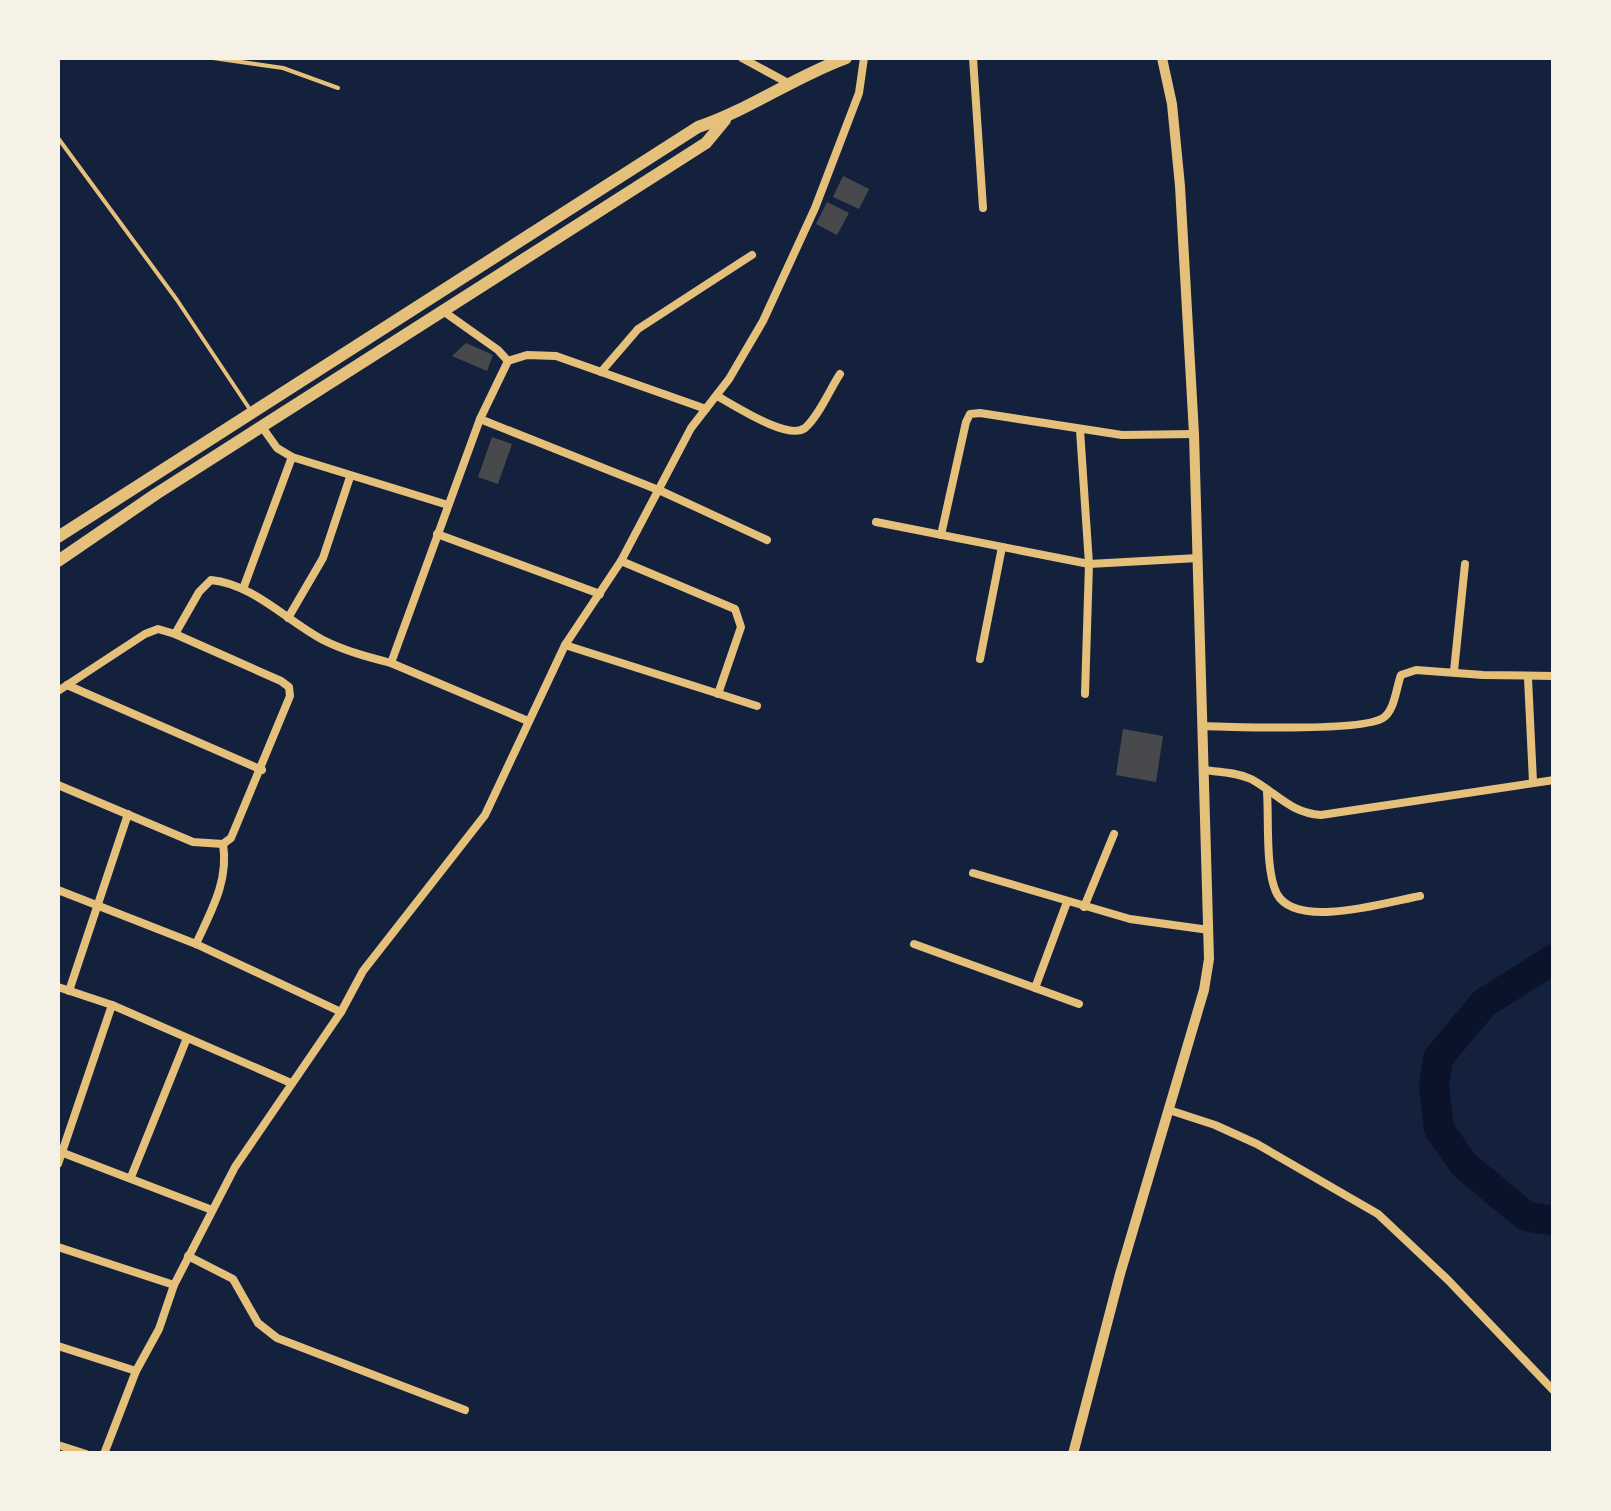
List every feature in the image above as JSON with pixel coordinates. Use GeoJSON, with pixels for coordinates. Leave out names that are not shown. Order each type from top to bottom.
{"type":"FeatureCollection","features":[{"type":"Feature","properties":{"kind":"highway"},"geometry":{"type":"LineString","coordinates":[[58,537],[698,128],[726,118],[837,59]]}},
{"type":"Feature","properties":{"kind":"highway"},"geometry":{"type":"LineString","coordinates":[[58,562],[706,143],[726,118]]}},
{"type":"Feature","properties":{"kind":"street"},"geometry":{"type":"LineString","coordinates":[[742,58],[788,82]]}},
{"type":"Feature","properties":{"kind":"street"},"geometry":{"type":"LineString","coordinates":[[104,1454],[174,1285],[234,1167],[341,1012],[363,971],[485,815],[565,645],[621,561],[691,428],[717,396],[763,322],[815,208],[859,92],[864,58]]}},
{"type":"Feature","properties":{"kind":"street"},"geometry":{"type":"LineString","coordinates":[[973,58],[982,208]]}},
{"type":"Feature","properties":{"kind":"street"},"geometry":{"type":"LineString","coordinates":[[1074,1454],[1120,1274],[1204,990],[1209,930],[1194,434],[1177,154],[1162,58]]}},
{"type":"Feature","properties":{"kind":"street"},"geometry":{"type":"LineString","coordinates":[[601,372],[638,329],[752,255]]}},
{"type":"Feature","properties":{"kind":"street"},"geometry":{"type":"LineString","coordinates":[[443,310],[508,361]]}},
{"type":"Feature","properties":{"kind":"street"},"geometry":{"type":"LineString","coordinates":[[508,361],[540,354],[556,356],[706,409]]}},
{"type":"Feature","properties":{"kind":"street"},"geometry":{"type":"LineString","coordinates":[[392,663],[480,419],[508,361]]}},
{"type":"Feature","properties":{"kind":"street"},"geometry":{"type":"LineString","coordinates":[[717,396],[782,430],[795,432],[806,427],[840,374]]}},
{"type":"Feature","properties":{"kind":"street"},"geometry":{"type":"LineString","coordinates":[[941,535],[970,414],[980,412],[1122,435],[1194,434]]}},
{"type":"Feature","properties":{"kind":"street"},"geometry":{"type":"LineString","coordinates":[[480,419],[660,491],[767,540]]}},
{"type":"Feature","properties":{"kind":"street"},"geometry":{"type":"LineString","coordinates":[[262,427],[277,448],[292,458],[448,506]]}},
{"type":"Feature","properties":{"kind":"street"},"geometry":{"type":"LineString","coordinates":[[1080,430],[1089,564],[1085,694]]}},
{"type":"Feature","properties":{"kind":"street"},"geometry":{"type":"LineString","coordinates":[[243,589],[292,458]]}},
{"type":"Feature","properties":{"kind":"street"},"geometry":{"type":"LineString","coordinates":[[288,618],[323,558],[350,477]]}},
{"type":"Feature","properties":{"kind":"street"},"geometry":{"type":"LineString","coordinates":[[876,522],[1089,564],[1198,558]]}},
{"type":"Feature","properties":{"kind":"street"},"geometry":{"type":"LineString","coordinates":[[438,534],[600,594]]}},
{"type":"Feature","properties":{"kind":"street"},"geometry":{"type":"LineString","coordinates":[[980,658],[1002,547]]}},
{"type":"Feature","properties":{"kind":"street"},"geometry":{"type":"LineString","coordinates":[[621,561],[735,609],[741,627],[718,694]]}},
{"type":"Feature","properties":{"kind":"street"},"geometry":{"type":"LineString","coordinates":[[1454,671],[1465,564]]}},
{"type":"Feature","properties":{"kind":"street"},"geometry":{"type":"LineString","coordinates":[[175,634],[199,592],[211,580],[243,589],[348,651],[392,663],[528,721]]}},
{"type":"Feature","properties":{"kind":"street"},"geometry":{"type":"LineString","coordinates":[[58,690],[145,634],[158,630],[175,634],[289,687],[290,696],[262,770],[231,838],[223,844],[193,842],[58,785]]}},
{"type":"Feature","properties":{"kind":"street"},"geometry":{"type":"LineString","coordinates":[[565,645],[757,706]]}},
{"type":"Feature","properties":{"kind":"street"},"geometry":{"type":"LineString","coordinates":[[1202,726],[1289,728],[1376,721],[1388,713],[1402,675],[1416,670],[1528,678],[1554,676]]}},
{"type":"Feature","properties":{"kind":"street"},"geometry":{"type":"LineString","coordinates":[[1528,678],[1534,782]]}},
{"type":"Feature","properties":{"kind":"street"},"geometry":{"type":"LineString","coordinates":[[67,684],[262,770]]}},
{"type":"Feature","properties":{"kind":"street"},"geometry":{"type":"LineString","coordinates":[[1203,770],[1252,780],[1304,814],[1322,815],[1554,780]]}},
{"type":"Feature","properties":{"kind":"street"},"geometry":{"type":"LineString","coordinates":[[1268,792],[1271,870],[1278,894],[1291,909],[1317,914],[1420,896]]}},
{"type":"Feature","properties":{"kind":"street"},"geometry":{"type":"LineString","coordinates":[[69,991],[128,814]]}},
{"type":"Feature","properties":{"kind":"street"},"geometry":{"type":"LineString","coordinates":[[1084,907],[1114,834]]}},
{"type":"Feature","properties":{"kind":"street"},"geometry":{"type":"LineString","coordinates":[[196,944],[221,889],[226,858],[223,844]]}},
{"type":"Feature","properties":{"kind":"street"},"geometry":{"type":"LineString","coordinates":[[972,873],[1130,919],[1209,930]]}},
{"type":"Feature","properties":{"kind":"street"},"geometry":{"type":"LineString","coordinates":[[58,890],[196,944],[341,1012]]}},
{"type":"Feature","properties":{"kind":"street"},"geometry":{"type":"LineString","coordinates":[[1035,988],[1067,902]]}},
{"type":"Feature","properties":{"kind":"street"},"geometry":{"type":"LineString","coordinates":[[914,944],[1079,1004]]}},
{"type":"Feature","properties":{"kind":"street"},"geometry":{"type":"LineString","coordinates":[[58,987],[112,1006],[290,1083]]}},
{"type":"Feature","properties":{"kind":"street"},"geometry":{"type":"LineString","coordinates":[[58,1164],[112,1006]]}},
{"type":"Feature","properties":{"kind":"street"},"geometry":{"type":"LineString","coordinates":[[131,1177],[186,1038]]}},
{"type":"Feature","properties":{"kind":"street"},"geometry":{"type":"LineString","coordinates":[[1169,1110],[1257,1144],[1378,1214],[1448,1280],[1554,1391]]}},
{"type":"Feature","properties":{"kind":"street"},"geometry":{"type":"LineString","coordinates":[[60,1152],[212,1210]]}},
{"type":"Feature","properties":{"kind":"street"},"geometry":{"type":"LineString","coordinates":[[58,1247],[174,1285]]}},
{"type":"Feature","properties":{"kind":"street"},"geometry":{"type":"LineString","coordinates":[[188,1256],[232,1279],[258,1322],[277,1338],[465,1410]]}},
{"type":"Feature","properties":{"kind":"street"},"geometry":{"type":"LineString","coordinates":[[58,1346],[136,1371]]}},
{"type":"Feature","properties":{"kind":"street"},"geometry":{"type":"LineString","coordinates":[[58,1445],[86,1454]]}},
{"type":"Feature","properties":{"kind":"lane"},"geometry":{"type":"LineString","coordinates":[[213,58],[283,68],[338,88]]}},
{"type":"Feature","properties":{"kind":"lane"},"geometry":{"type":"LineString","coordinates":[[58,138],[166,284],[252,412]]}},
{"type":"Feature","properties":{"kind":"building"},"geometry":{"type":"Polygon","coordinates":[[[843,176],[869,189],[859,209],[833,197],[843,176]]]}},
{"type":"Feature","properties":{"kind":"building"},"geometry":{"type":"Polygon","coordinates":[[[827,202],[849,213],[837,235],[816,224],[827,202]]]}},
{"type":"Feature","properties":{"kind":"building"},"geometry":{"type":"Polygon","coordinates":[[[466,343],[493,355],[487,371],[452,356],[466,343]]]}},
{"type":"Feature","properties":{"kind":"building"},"geometry":{"type":"Polygon","coordinates":[[[492,437],[512,444],[498,484],[478,477],[492,437]]]}},
{"type":"Feature","properties":{"kind":"building"},"geometry":{"type":"Polygon","coordinates":[[[1123,729],[1163,736],[1156,782],[1116,775],[1123,729]]]}},
{"type":"Feature","properties":{"kind":"waterway"},"geometry":{"type":"LineString","coordinates":[[1554,959],[1484,1003],[1438,1058],[1434,1085],[1439,1129],[1464,1165],[1526,1216],[1554,1221]]}}]}
